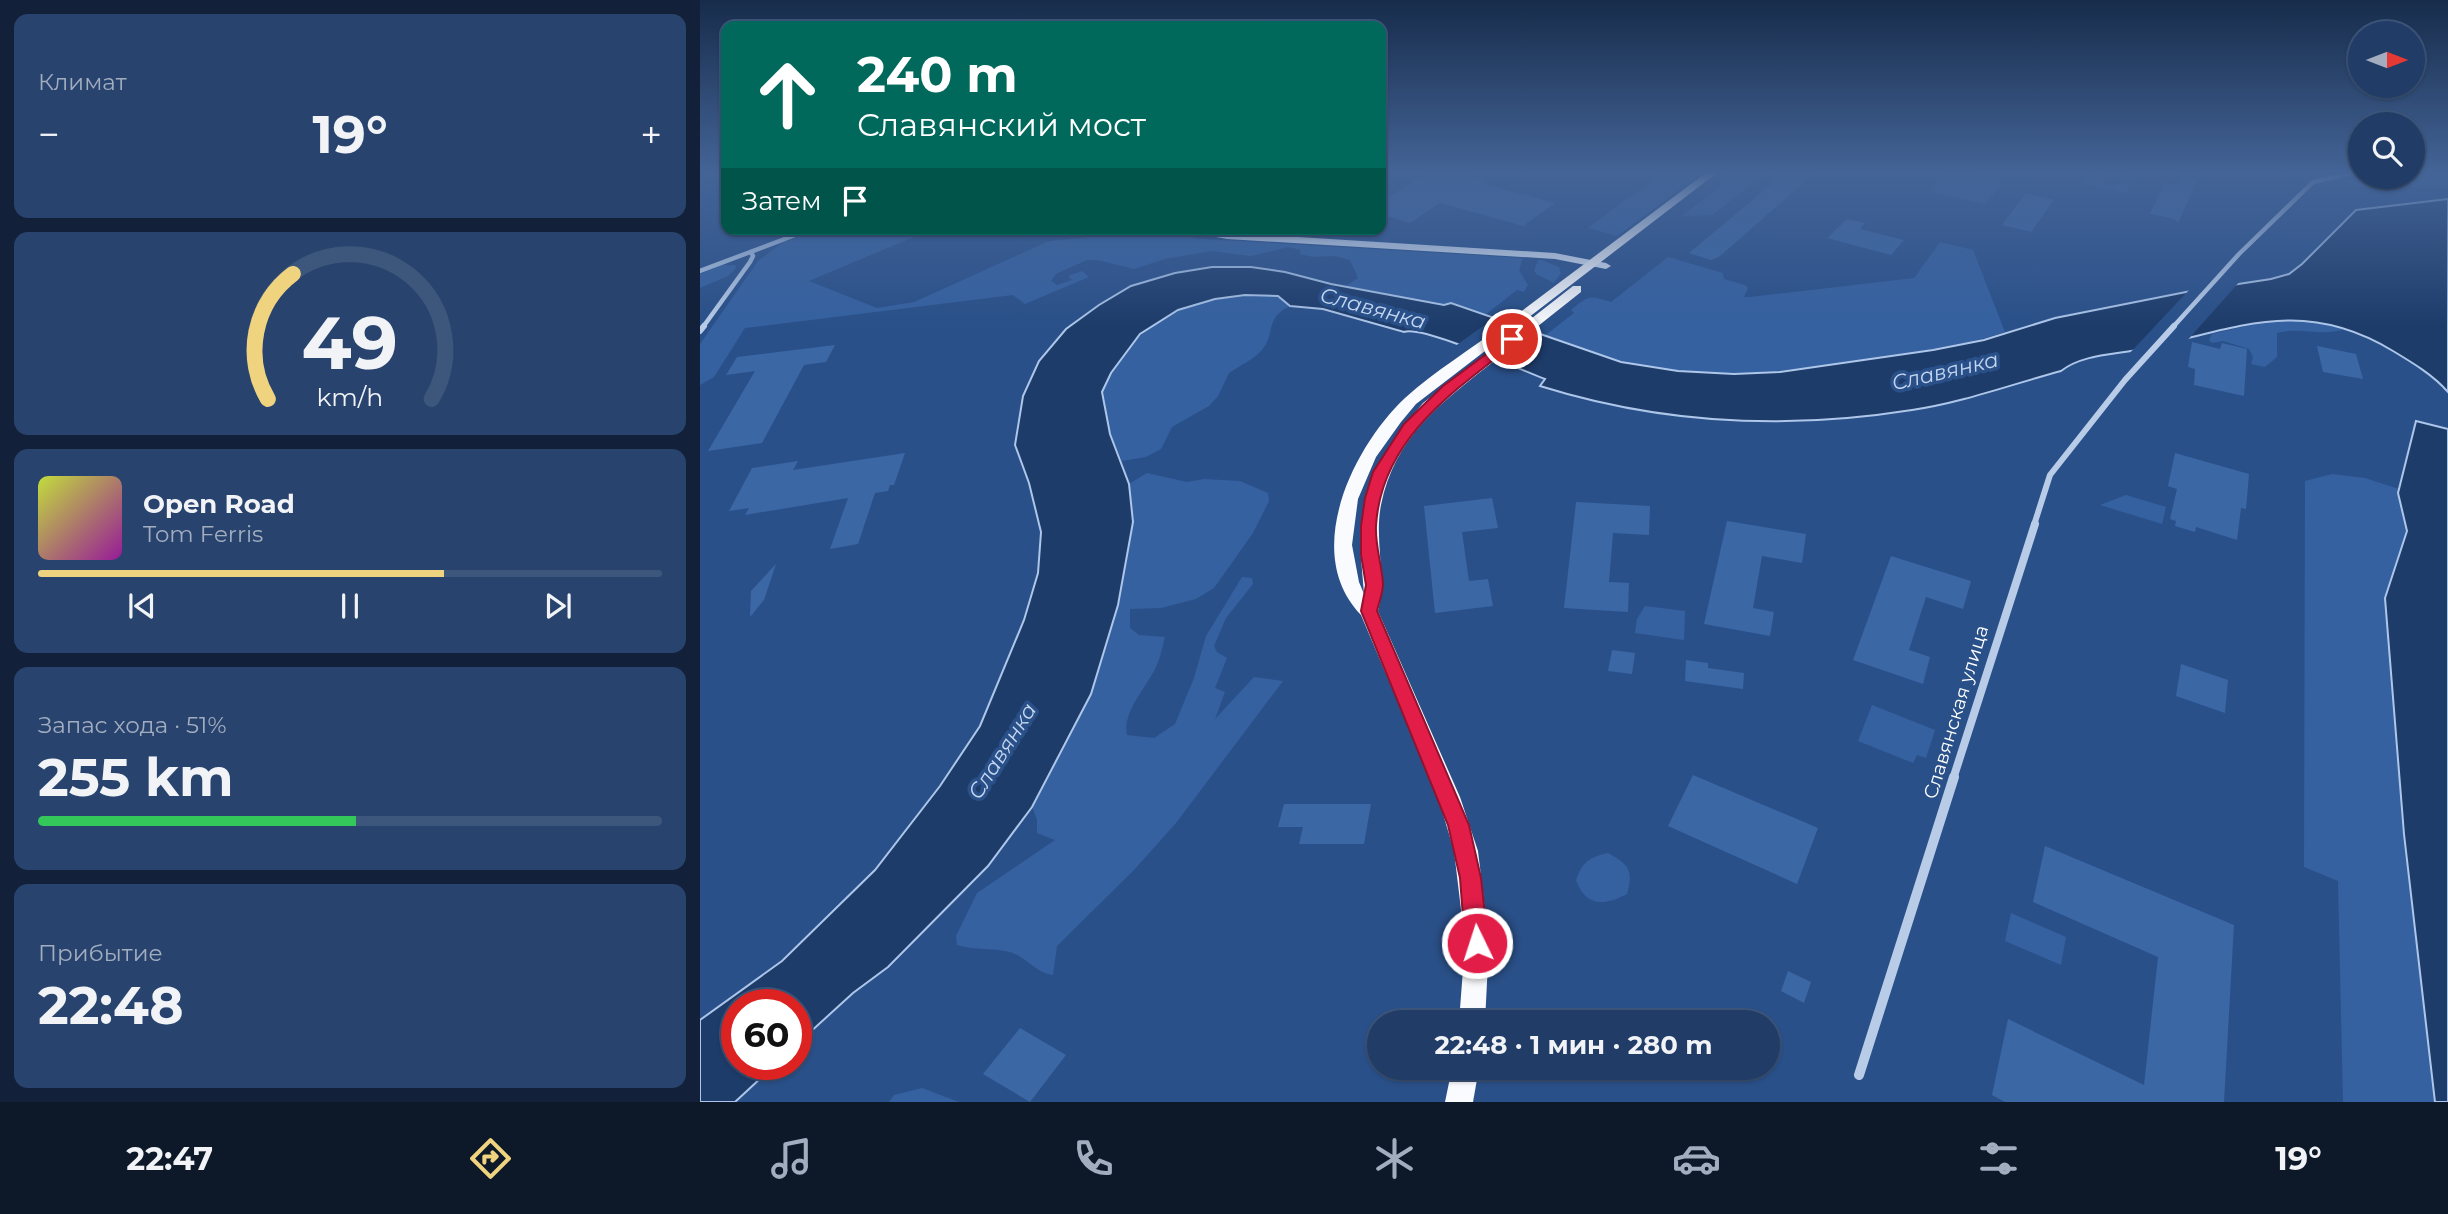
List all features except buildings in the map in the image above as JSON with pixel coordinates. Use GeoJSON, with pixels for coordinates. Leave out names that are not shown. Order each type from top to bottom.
{"type":"FeatureCollection","features":[{"type":"Feature","properties":{"kind":"main road"},"geometry":{"type":"LineString","coordinates":[[1542,309],[1592,262],[1644,223]]}},
{"type":"Feature","properties":{"kind":"main road"},"geometry":{"type":"LineString","coordinates":[[1473,1010],[1477,943],[1466,851],[1449,797],[1369,611],[1353,593],[1345,561],[1343,530],[1349,500],[1358,472],[1391,422],[1410,401],[1450,378],[1662,223]]}},
{"type":"Feature","properties":{"kind":"main road"},"geometry":{"type":"LineString","coordinates":[[1369,611],[1374,585],[1368,526],[1381,472],[1408,427],[1450,378]]}},
{"type":"Feature","properties":{"kind":"main road"},"geometry":{"type":"LineString","coordinates":[[1459,1102],[1464,1080]]}},
{"type":"Feature","properties":{"kind":"street","name":"Славянская улица"},"geometry":{"type":"LineString","coordinates":[[1860,1075],[2050,475],[2125,380],[2239,254],[2270,223]]}},
{"type":"Feature","properties":{"kind":"street"},"geometry":{"type":"LineString","coordinates":[[700,271],[795,235]]}},
{"type":"Feature","properties":{"kind":"street"},"geometry":{"type":"LineString","coordinates":[[1223,235],[1546,255],[1606,266]]}},
{"type":"Feature","properties":{"kind":"street"},"geometry":{"type":"LineString","coordinates":[[700,331],[750,262],[753,256],[751,252]]}},
{"type":"Feature","properties":{"kind":"shaded area"},"geometry":{"type":"Polygon","coordinates":[[[1594,223],[1634,223],[1617,236],[1588,228],[1594,223]]]}},
{"type":"Feature","properties":{"kind":"shaded area"},"geometry":{"type":"Polygon","coordinates":[[[803,235],[919,235],[809,281],[877,308],[914,302],[1049,241],[1111,235],[1178,235],[1203,239],[1523,258],[1519,270],[1528,285],[1524,292],[1517,290],[1485,315],[1451,303],[1444,305],[1346,286],[1358,278],[1350,260],[1334,256],[1313,257],[1288,247],[1251,256],[1211,251],[1165,259],[1134,269],[1087,260],[1056,274],[1051,281],[1057,285],[1072,280],[1068,276],[1082,271],[1089,277],[1025,304],[1013,295],[745,328],[714,377],[700,385],[700,344],[758,261],[782,243],[803,235]]]}},
{"type":"Feature","properties":{"kind":"shaded area"},"geometry":{"type":"Polygon","coordinates":[[[1940,242],[1973,250],[2005,332],[1945,347],[1851,362],[1785,370],[1718,373],[1652,368],[1590,353],[1543,337],[1574,313],[1571,310],[1582,301],[1593,298],[1611,302],[1668,257],[1723,273],[1724,279],[1745,285],[1748,288],[1744,297],[1750,297],[1914,278],[1940,242]]]}},
{"type":"Feature","properties":{"kind":"shaded area"},"geometry":{"type":"Polygon","coordinates":[[[1539,259],[1559,267],[1561,273],[1554,283],[1536,274],[1534,270],[1539,259]]]}},
{"type":"Feature","properties":{"kind":"shaded area"},"geometry":{"type":"Polygon","coordinates":[[[722,265],[735,265],[736,268],[728,276],[700,288],[700,274],[722,265]]]}},
{"type":"Feature","properties":{"kind":"shaded area"},"geometry":{"type":"Polygon","coordinates":[[[1245,295],[1278,296],[1290,306],[1273,321],[1261,351],[1229,373],[1218,396],[1209,406],[1172,427],[1161,449],[1146,457],[1122,461],[1110,434],[1102,392],[1128,349],[1158,321],[1176,312],[1196,304],[1245,295]]]}},
{"type":"Feature","properties":{"kind":"shaded area"},"geometry":{"type":"Polygon","coordinates":[[[2273,320],[2318,321],[2341,326],[2342,330],[2277,333],[2277,357],[2265,367],[2251,364],[2253,357],[2249,349],[2223,341],[2212,343],[2209,340],[2212,334],[2273,320]]]}},
{"type":"Feature","properties":{"kind":"shaded area"},"geometry":{"type":"Polygon","coordinates":[[[1147,473],[1187,482],[1204,479],[1240,481],[1268,493],[1269,501],[1253,533],[1214,588],[1196,599],[1161,608],[1130,609],[1130,628],[1139,635],[1165,637],[1157,665],[1131,710],[1126,727],[1127,735],[1154,738],[1175,724],[1194,678],[1206,636],[1242,577],[1252,578],[1253,584],[1226,618],[1214,646],[1217,652],[1227,658],[1215,688],[1225,692],[1215,719],[1254,677],[1283,681],[1176,823],[1134,870],[1057,946],[1053,975],[1042,972],[1013,953],[957,945],[956,936],[977,893],[1055,840],[1037,833],[1037,819],[1032,807],[1060,754],[1118,605],[1133,522],[1129,484],[1147,473]]]}},
{"type":"Feature","properties":{"kind":"shaded area"},"geometry":{"type":"Polygon","coordinates":[[[2332,474],[2365,478],[2399,489],[2407,531],[2385,598],[2404,834],[2435,1102],[2343,1102],[2338,881],[2304,867],[2305,481],[2332,474]]]}},
{"type":"Feature","properties":{"kind":"shaded area"},"geometry":{"type":"Polygon","coordinates":[[[2126,495],[2166,507],[2162,524],[2100,505],[2126,495]]]}},
{"type":"Feature","properties":{"kind":"shaded area"},"geometry":{"type":"Polygon","coordinates":[[[1645,606],[1685,611],[1684,640],[1635,633],[1637,619],[1645,606]]]}},
{"type":"Feature","properties":{"kind":"shaded area"},"geometry":{"type":"Polygon","coordinates":[[[1872,705],[1935,730],[1926,758],[1917,755],[1913,763],[1858,741],[1872,705]]]}},
{"type":"Feature","properties":{"kind":"shaded area"},"geometry":{"type":"Polygon","coordinates":[[[1608,853],[1628,869],[1630,880],[1627,894],[1611,901],[1597,902],[1585,895],[1576,880],[1588,861],[1608,853]]]}},
{"type":"Feature","properties":{"kind":"shaded area"},"geometry":{"type":"Polygon","coordinates":[[[2011,913],[2066,937],[2061,965],[2005,941],[2011,913]]]}},
{"type":"Feature","properties":{"kind":"shaded area"},"geometry":{"type":"Polygon","coordinates":[[[922,1088],[959,1102],[889,1102],[894,1095],[922,1088]]]}},
{"type":"Feature","properties":{"kind":"water","name":"Славянка"},"geometry":{"type":"Polygon","coordinates":[[[2343,223],[2448,223],[2448,392],[2415,365],[2361,335],[2330,325],[2272,321],[2091,358],[2061,371],[1931,407],[1818,420],[1724,420],[1632,409],[1586,399],[1540,386],[1545,379],[1450,341],[1404,332],[1323,309],[1290,306],[1278,296],[1245,295],[1215,299],[1178,310],[1140,334],[1111,373],[1102,392],[1110,434],[1129,484],[1133,522],[1118,605],[1091,694],[1032,807],[988,866],[888,967],[853,993],[812,1030],[812,989],[743,989],[782,961],[875,870],[940,786],[980,726],[1024,620],[1038,573],[1041,532],[1029,483],[1015,445],[1023,396],[1039,361],[1066,329],[1131,286],[1175,273],[1212,267],[1251,267],[1444,305],[1451,303],[1621,362],[1678,371],[1734,374],[1780,372],[1933,350],[1984,340],[2055,318],[2289,274],[2343,223]]]}},
{"type":"Feature","properties":{"kind":"water"},"geometry":{"type":"Polygon","coordinates":[[[2416,421],[2448,429],[2448,1102],[2435,1102],[2404,834],[2385,598],[2407,531],[2398,493],[2416,421]]]}},
{"type":"Feature","properties":{"kind":"water"},"geometry":{"type":"Polygon","coordinates":[[[721,1005],[721,1080],[759,1080],[735,1102],[700,1102],[700,1020],[721,1005]]]}},
{"type":"Feature","properties":{"kind":"pier"},"geometry":{"type":"Polygon","coordinates":[[[2241,280],[2185,343],[2126,357],[2191,288],[2241,280]]]}},
{"type":"Feature","properties":{"kind":"pier"},"geometry":{"type":"Polygon","coordinates":[[[1497,316],[1542,333],[1501,366],[1454,347],[1497,316]]]}},
{"type":"Feature","properties":{"kind":"route"},"geometry":{"type":"LineString","coordinates":[[1477,943],[1466,851],[1449,797],[1369,611],[1374,585],[1368,526],[1381,472],[1408,427],[1448,389],[1512,339]]}}]}
